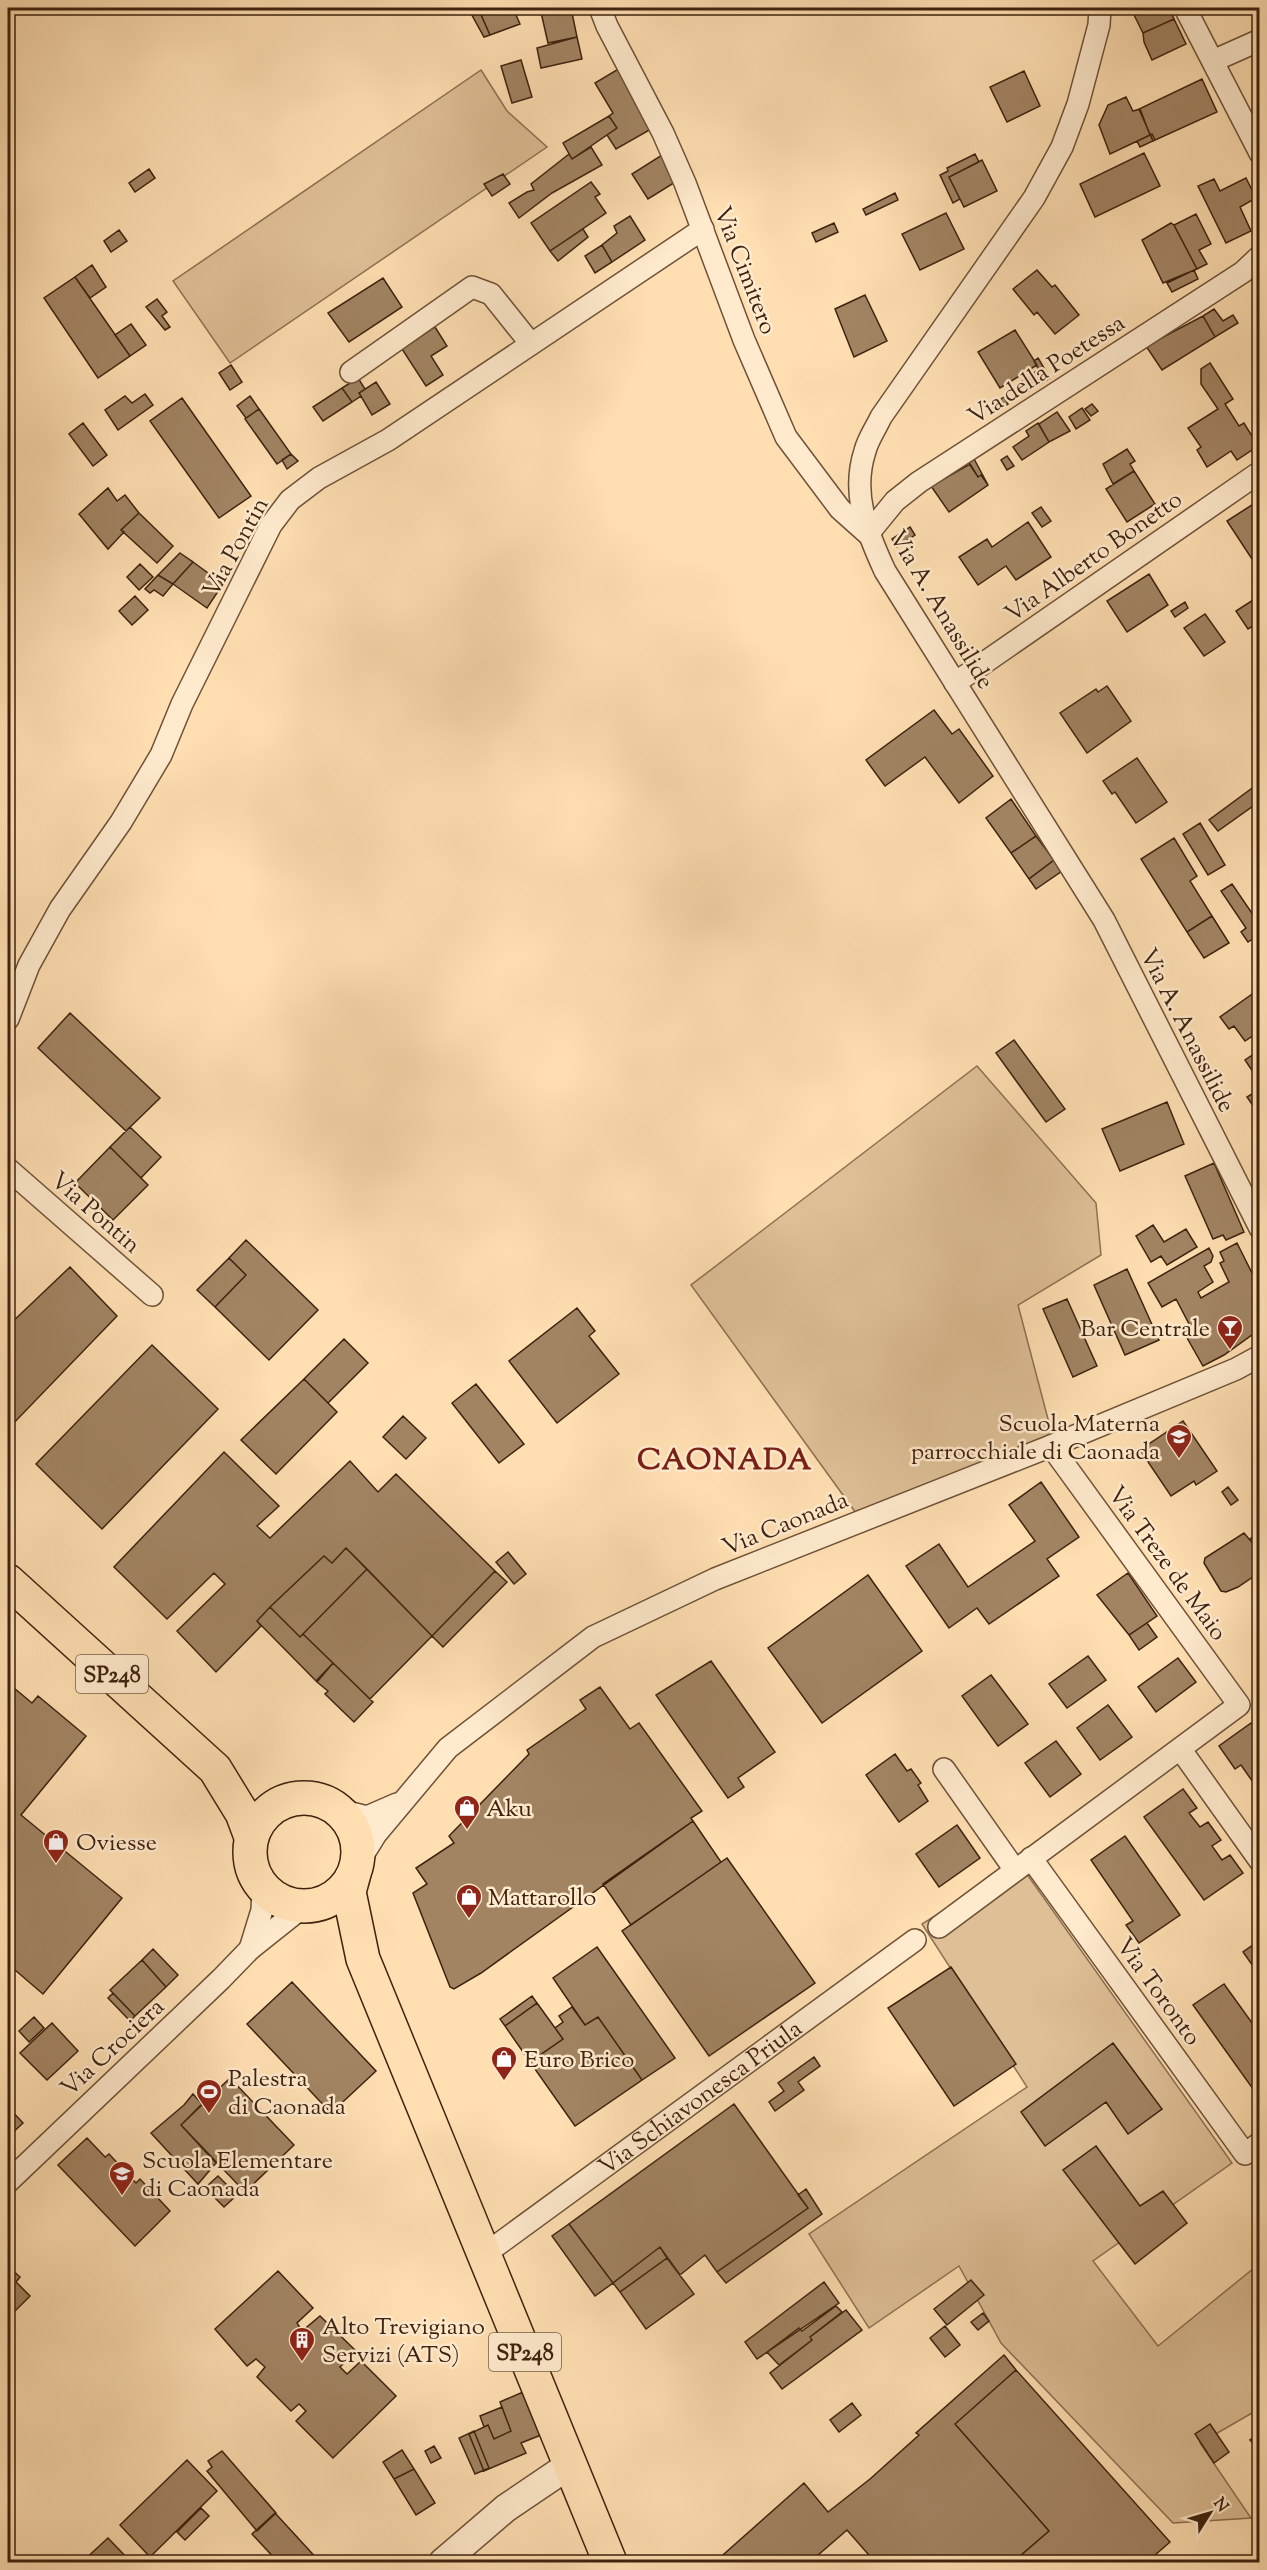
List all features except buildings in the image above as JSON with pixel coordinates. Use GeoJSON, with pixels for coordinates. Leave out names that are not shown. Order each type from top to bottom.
{"type":"FeatureCollection","features":[{"type":"Feature","properties":{"kind":"main road","name":"SP248"},"geometry":{"type":"LineString","coordinates":[[8,1581],[215,1769],[253,1788],[288,1800]]}},
{"type":"Feature","properties":{"kind":"main road","name":"SP248"},"geometry":{"type":"LineString","coordinates":[[215,1769],[242,1813],[252,1837]]}},
{"type":"Feature","properties":{"kind":"main road"},"geometry":{"type":"LineString","coordinates":[[311,1798],[339,1810],[351,1826],[358,1848],[355,1869],[347,1884],[335,1896],[309,1905],[276,1898],[263,1887],[252,1866],[250,1856],[252,1837],[261,1818],[274,1806],[288,1800],[311,1798]]}},
{"type":"Feature","properties":{"kind":"main road","name":"SP248"},"geometry":{"type":"LineString","coordinates":[[355,1869],[349,1892],[363,1959],[610,2562]]}},
{"type":"Feature","properties":{"kind":"main road","name":"SP248"},"geometry":{"type":"LineString","coordinates":[[309,1905],[328,1917],[363,1959]]}},
{"type":"Feature","properties":{"kind":"street","name":"Via Cimitero"},"geometry":{"type":"LineString","coordinates":[[600,8],[606,26],[663,133],[703,229],[744,340],[786,437],[840,509],[868,534]]}},
{"type":"Feature","properties":{"kind":"street","name":"Via A. Anassilide"},"geometry":{"type":"LineString","coordinates":[[1100,8],[1099,25],[1078,104],[1062,147],[1034,198],[881,417],[865,450],[859,495],[868,534],[885,571],[1104,920],[1260,1228]]}},
{"type":"Feature","properties":{"kind":"street"},"geometry":{"type":"LineString","coordinates":[[1185,8],[1260,153]]}},
{"type":"Feature","properties":{"kind":"street"},"geometry":{"type":"LineString","coordinates":[[1213,61],[1260,40]]}},
{"type":"Feature","properties":{"kind":"street","name":"Via Pontin"},"geometry":{"type":"LineString","coordinates":[[8,1020],[29,965],[60,909],[121,822],[161,755],[182,704],[271,525],[290,500],[319,478],[388,440],[703,229]]}},
{"type":"Feature","properties":{"kind":"street","name":"Via della Poetessa"},"geometry":{"type":"LineString","coordinates":[[868,534],[895,501],[919,482],[1243,272],[1260,256]]}},
{"type":"Feature","properties":{"kind":"street"},"geometry":{"type":"LineString","coordinates":[[351,372],[472,287],[491,294],[531,344]]}},
{"type":"Feature","properties":{"kind":"street","name":"Via Alberto Bonetto"},"geometry":{"type":"LineString","coordinates":[[955,683],[1260,472]]}},
{"type":"Feature","properties":{"kind":"street","name":"Via Pontin"},"geometry":{"type":"LineString","coordinates":[[8,1169],[152,1294]]}},
{"type":"Feature","properties":{"kind":"street","name":"Via Caonada"},"geometry":{"type":"LineString","coordinates":[[355,1869],[376,1834],[448,1748],[592,1637],[714,1579],[1051,1446],[1236,1369],[1260,1356]]}},
{"type":"Feature","properties":{"kind":"street","name":"Via Caonada"},"geometry":{"type":"LineString","coordinates":[[1236,1369],[1260,1371]]}},
{"type":"Feature","properties":{"kind":"street","name":"Via Treze de Maio"},"geometry":{"type":"LineString","coordinates":[[939,1927],[1239,1706],[1051,1446]]}},
{"type":"Feature","properties":{"kind":"street"},"geometry":{"type":"LineString","coordinates":[[1181,1750],[1260,1861]]}},
{"type":"Feature","properties":{"kind":"street","name":"Via Toronto"},"geometry":{"type":"LineString","coordinates":[[944,1769],[1252,2148]]}},
{"type":"Feature","properties":{"kind":"street","name":"Via Caonada"},"geometry":{"type":"LineString","coordinates":[[339,1810],[367,1817],[401,1803]]}},
{"type":"Feature","properties":{"kind":"street","name":"Via Crociera"},"geometry":{"type":"LineString","coordinates":[[250,1948],[261,1910],[263,1887]]}},
{"type":"Feature","properties":{"kind":"street","name":"Via Crociera"},"geometry":{"type":"LineString","coordinates":[[8,2182],[213,1987],[250,1948],[309,1905]]}},
{"type":"Feature","properties":{"kind":"street","name":"Via Schiavonesca Priula"},"geometry":{"type":"LineString","coordinates":[[484,2254],[915,1940]]}},
{"type":"Feature","properties":{"kind":"street"},"geometry":{"type":"LineString","coordinates":[[443,2562],[506,2508],[571,2464]]}},
{"type":"Feature","properties":{"kind":"shaded area"},"geometry":{"type":"Polygon","coordinates":[[[481,70],[507,111],[547,147],[230,363],[173,281],[481,70]]]}},
{"type":"Feature","properties":{"kind":"shaded area"},"geometry":{"type":"Polygon","coordinates":[[[977,1066],[1096,1203],[1101,1255],[1018,1305],[1053,1438],[856,1513],[691,1285],[977,1066]]]}},
{"type":"Feature","properties":{"kind":"shaded area"},"geometry":{"type":"Polygon","coordinates":[[[1019,1863],[1232,2163],[1093,2261],[1158,2346],[1259,2264],[1259,2409],[1200,2443],[1251,2518],[1173,2523],[1001,2343],[959,2266],[869,2328],[809,2234],[1027,2087],[922,1924],[1019,1863]]]}},
{"type":"Feature","properties":{"kind":"place","name":"Bar Centrale"},"geometry":{"type":"Point","coordinates":[1230,1351]}},
{"type":"Feature","properties":{"kind":"place","name":"Scuola Materna parrocchiale di Caonada"},"geometry":{"type":"Point","coordinates":[1179,1460]}},
{"type":"Feature","properties":{"kind":"place","name":"Aku"},"geometry":{"type":"Point","coordinates":[467,1831]}},
{"type":"Feature","properties":{"kind":"place","name":"Oviesse"},"geometry":{"type":"Point","coordinates":[56,1865]}},
{"type":"Feature","properties":{"kind":"place","name":"Mattarollo"},"geometry":{"type":"Point","coordinates":[469,1920]}},
{"type":"Feature","properties":{"kind":"place","name":"Euro Brico"},"geometry":{"type":"Point","coordinates":[504,2082]}},
{"type":"Feature","properties":{"kind":"place","name":"Palestra di Caonada"},"geometry":{"type":"Point","coordinates":[209,2115]}},
{"type":"Feature","properties":{"kind":"place","name":"Scuola Elementare di Caonada"},"geometry":{"type":"Point","coordinates":[122,2197]}},
{"type":"Feature","properties":{"kind":"place","name":"Alto Trevigiano Servizi (ATS)"},"geometry":{"type":"Point","coordinates":[302,2363]}},
{"type":"Feature","properties":{"kind":"district","name":"CAONADA"},"geometry":{"type":"Point","coordinates":[725,1459]}}]}
